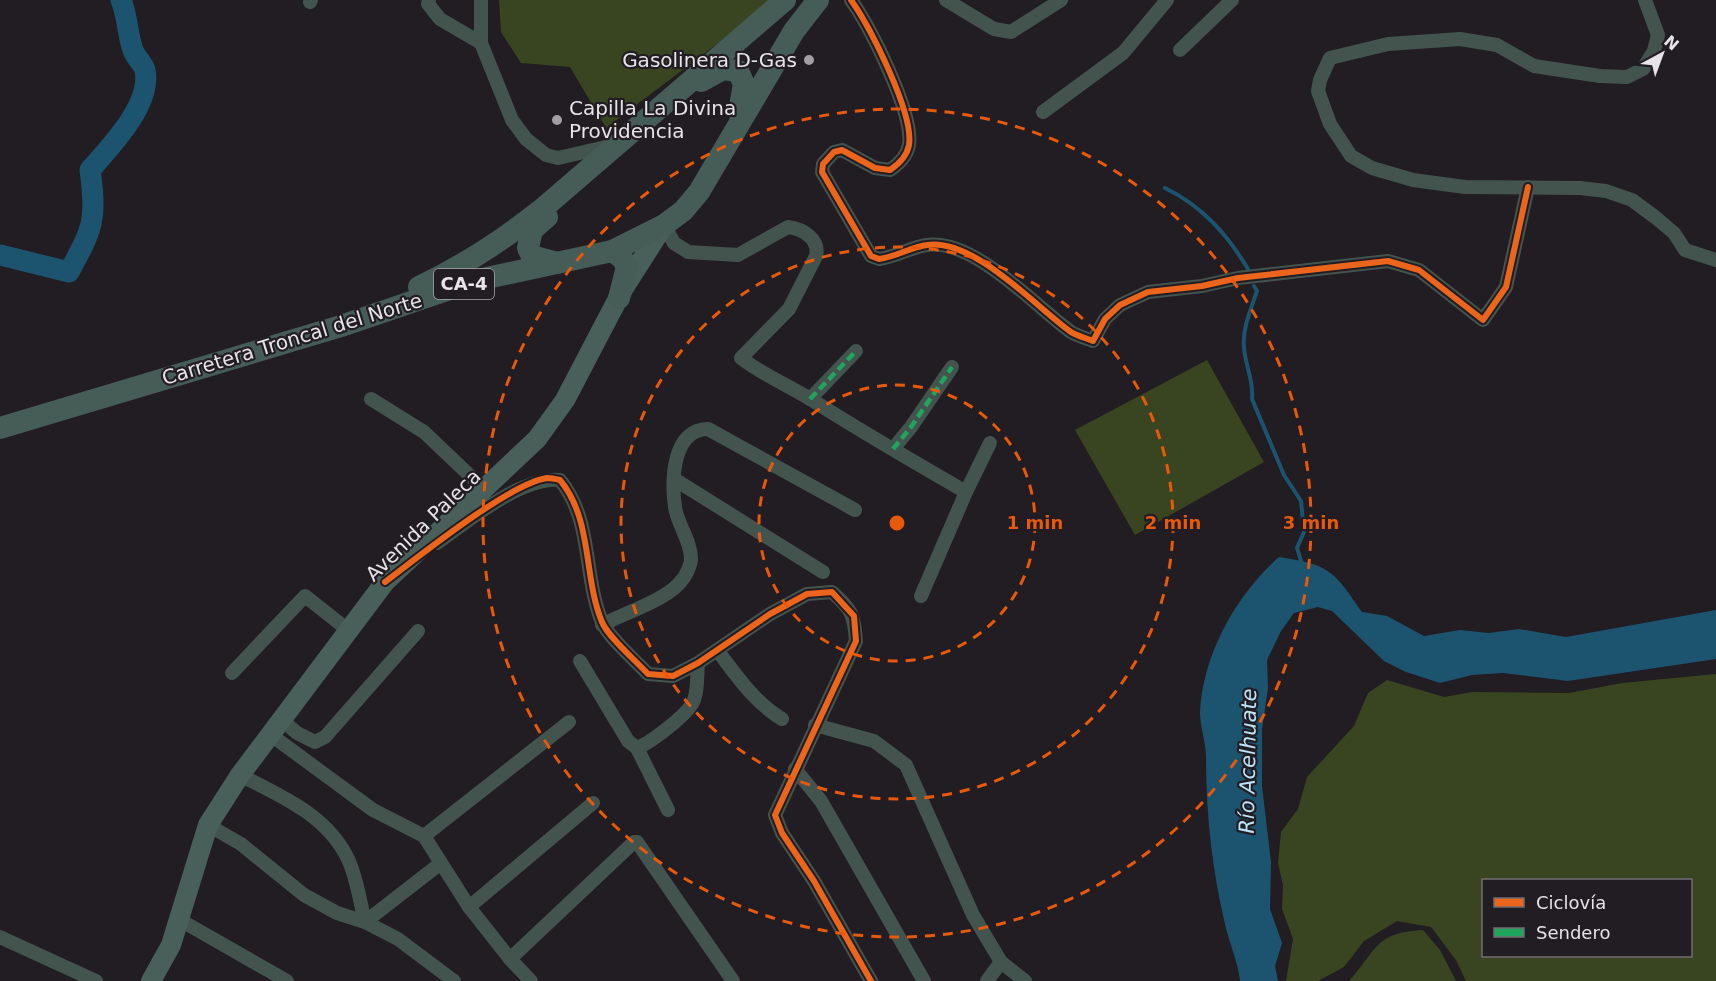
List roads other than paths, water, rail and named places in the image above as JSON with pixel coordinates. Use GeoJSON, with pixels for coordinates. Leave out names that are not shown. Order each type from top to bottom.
{"type":"FeatureCollection","features":[{"type":"Feature","properties":{"kind":"main road","name":"Carretera Troncal del Norte"},"geometry":{"type":"LineString","coordinates":[[0,412],[349,313],[407,292],[449,272],[509,235],[650,119],[785,0]]}},
{"type":"Feature","properties":{"kind":"main road","name":"Carretera Troncal del Norte"},"geometry":{"type":"LineString","coordinates":[[0,428],[341,326],[473,281],[612,251],[664,225],[692,202],[794,32],[818,0]]}},
{"type":"Feature","properties":{"kind":"main road"},"geometry":{"type":"LineString","coordinates":[[672,99],[723,69],[738,71],[744,84],[737,129]]}},
{"type":"Feature","properties":{"kind":"main road"},"geometry":{"type":"LineString","coordinates":[[558,263],[532,256],[527,242],[532,230],[607,164],[650,119]]}},
{"type":"Feature","properties":{"kind":"main road","name":"Avenida Paleca"},"geometry":{"type":"LineString","coordinates":[[151,981],[171,945],[180,920],[198,850],[208,825],[240,775],[385,582],[537,439],[565,400],[619,298],[664,225]]}},
{"type":"Feature","properties":{"kind":"main road"},"geometry":{"type":"LineString","coordinates":[[612,251],[622,258],[627,267],[619,298]]}},
{"type":"Feature","properties":{"kind":"street"},"geometry":{"type":"LineString","coordinates":[[429,0],[428,4],[440,19],[481,44]]}},
{"type":"Feature","properties":{"kind":"street"},"geometry":{"type":"LineString","coordinates":[[481,0],[481,44],[512,120],[526,139],[546,155],[558,158],[621,143]]}},
{"type":"Feature","properties":{"kind":"street"},"geometry":{"type":"LineString","coordinates":[[851,0],[881,54],[892,81],[904,115],[909,143],[899,164],[890,170],[874,168],[842,150],[834,152],[823,164],[822,172],[871,256],[879,259],[927,244],[946,245],[974,258],[1001,275],[1033,298],[1072,333],[1093,341],[1105,319],[1120,305],[1148,292],[1202,286],[1238,278],[1388,261],[1419,270],[1483,320],[1506,287],[1528,187]]}},
{"type":"Feature","properties":{"kind":"street"},"geometry":{"type":"LineString","coordinates":[[946,0],[994,29],[1011,32],[1061,0]]}},
{"type":"Feature","properties":{"kind":"street"},"geometry":{"type":"LineString","coordinates":[[1043,111],[1123,53],[1167,0]]}},
{"type":"Feature","properties":{"kind":"street"},"geometry":{"type":"LineString","coordinates":[[1180,50],[1232,0]]}},
{"type":"Feature","properties":{"kind":"street"},"geometry":{"type":"LineString","coordinates":[[1647,0],[1658,35],[1654,51],[1643,69],[1627,77],[1600,76],[1534,66],[1497,45],[1460,39],[1388,44],[1330,58],[1320,80],[1318,91],[1330,124],[1352,156],[1372,168],[1413,180],[1465,187],[1606,191],[1632,200],[1674,233],[1685,250],[1716,260]]}},
{"type":"Feature","properties":{"kind":"street"},"geometry":{"type":"LineString","coordinates":[[664,225],[674,243],[688,252],[705,254],[738,255],[788,227],[796,228],[815,241],[818,248],[816,256],[789,309],[741,358],[761,373],[810,399],[834,416],[966,492]]}},
{"type":"Feature","properties":{"kind":"street"},"geometry":{"type":"LineString","coordinates":[[810,399],[856,351]]}},
{"type":"Feature","properties":{"kind":"street"},"geometry":{"type":"LineString","coordinates":[[893,448],[911,428],[952,367]]}},
{"type":"Feature","properties":{"kind":"street"},"geometry":{"type":"LineString","coordinates":[[371,399],[424,432],[484,489]]}},
{"type":"Feature","properties":{"kind":"street"},"geometry":{"type":"LineString","coordinates":[[602,625],[671,592],[683,580],[691,560],[683,525],[675,509],[674,479],[676,459],[688,434],[698,429],[708,429],[855,510]]}},
{"type":"Feature","properties":{"kind":"street"},"geometry":{"type":"LineString","coordinates":[[921,596],[990,443]]}},
{"type":"Feature","properties":{"kind":"street"},"geometry":{"type":"LineString","coordinates":[[385,582],[438,542],[515,491],[546,478],[560,480],[570,492],[579,515],[602,625],[648,674],[673,676],[698,663],[770,614],[807,594],[832,592],[854,616],[856,641],[775,815],[782,833],[814,881],[871,981]]}},
{"type":"Feature","properties":{"kind":"street"},"geometry":{"type":"LineString","coordinates":[[674,479],[823,572]]}},
{"type":"Feature","properties":{"kind":"street"},"geometry":{"type":"LineString","coordinates":[[232,673],[305,596],[348,630]]}},
{"type":"Feature","properties":{"kind":"street"},"geometry":{"type":"LineString","coordinates":[[276,728],[297,733],[315,742],[325,737],[417,631]]}},
{"type":"Feature","properties":{"kind":"street"},"geometry":{"type":"LineString","coordinates":[[717,650],[762,707],[782,719]]}},
{"type":"Feature","properties":{"kind":"street"},"geometry":{"type":"LineString","coordinates":[[580,661],[628,741],[637,748],[668,810]]}},
{"type":"Feature","properties":{"kind":"street"},"geometry":{"type":"LineString","coordinates":[[637,748],[646,744],[691,706],[696,690],[698,663]]}},
{"type":"Feature","properties":{"kind":"street"},"geometry":{"type":"LineString","coordinates":[[424,836],[569,722]]}},
{"type":"Feature","properties":{"kind":"street"},"geometry":{"type":"LineString","coordinates":[[815,725],[874,741],[906,765],[973,915],[1001,962],[1025,981]]}},
{"type":"Feature","properties":{"kind":"street"},"geometry":{"type":"LineString","coordinates":[[276,728],[374,810],[424,836],[469,907],[510,959],[531,981]]}},
{"type":"Feature","properties":{"kind":"street"},"geometry":{"type":"LineString","coordinates":[[795,769],[821,801],[924,981]]}},
{"type":"Feature","properties":{"kind":"street"},"geometry":{"type":"LineString","coordinates":[[240,775],[307,811],[335,837],[348,860],[364,922]]}},
{"type":"Feature","properties":{"kind":"street"},"geometry":{"type":"LineString","coordinates":[[469,907],[593,803]]}},
{"type":"Feature","properties":{"kind":"street"},"geometry":{"type":"LineString","coordinates":[[208,825],[241,844],[304,895],[337,913],[364,922],[398,939],[454,981]]}},
{"type":"Feature","properties":{"kind":"street"},"geometry":{"type":"LineString","coordinates":[[510,959],[634,842],[637,842],[733,981]]}},
{"type":"Feature","properties":{"kind":"street"},"geometry":{"type":"LineString","coordinates":[[364,922],[441,863]]}},
{"type":"Feature","properties":{"kind":"street"},"geometry":{"type":"LineString","coordinates":[[180,920],[287,981]]}},
{"type":"Feature","properties":{"kind":"street"},"geometry":{"type":"LineString","coordinates":[[0,937],[96,981]]}},
{"type":"Feature","properties":{"kind":"street"},"geometry":{"type":"LineString","coordinates":[[987,981],[1001,962]]}},
{"type":"Feature","properties":{"kind":"water","name":"Río Acelhuate"},"geometry":{"type":"Polygon","coordinates":[[[1279,557],[1320,567],[1336,578],[1362,612],[1387,616],[1424,636],[1460,630],[1489,633],[1519,629],[1566,637],[1716,610],[1716,659],[1568,681],[1503,673],[1472,675],[1440,683],[1406,672],[1384,661],[1332,611],[1318,607],[1294,613],[1281,631],[1267,660],[1268,688],[1262,729],[1262,786],[1271,862],[1270,909],[1282,943],[1275,966],[1278,981],[1240,981],[1220,904],[1213,862],[1207,799],[1206,751],[1200,712],[1202,690],[1215,647],[1224,627],[1249,589],[1279,557]]]}},
{"type":"Feature","properties":{"kind":"waterway"},"geometry":{"type":"LineString","coordinates":[[0,255],[69,272],[83,245],[93,213],[90,170],[128,124],[142,97],[146,83],[145,70],[133,50],[121,0]]}},
{"type":"Feature","properties":{"kind":"waterway"},"geometry":{"type":"LineString","coordinates":[[1165,188],[1202,212],[1231,244],[1248,269]]}},
{"type":"Feature","properties":{"kind":"waterway"},"geometry":{"type":"LineString","coordinates":[[1254,286],[1257,291],[1244,333],[1252,399],[1284,475],[1301,501],[1304,532],[1297,548],[1302,564]]}},
{"type":"Feature","properties":{"kind":"place","name":"Gasolinera D-Gas"},"geometry":{"type":"Point","coordinates":[809,60]}},
{"type":"Feature","properties":{"kind":"place","name":"Capilla La Divina Providencia"},"geometry":{"type":"Point","coordinates":[557,120]}}]}
